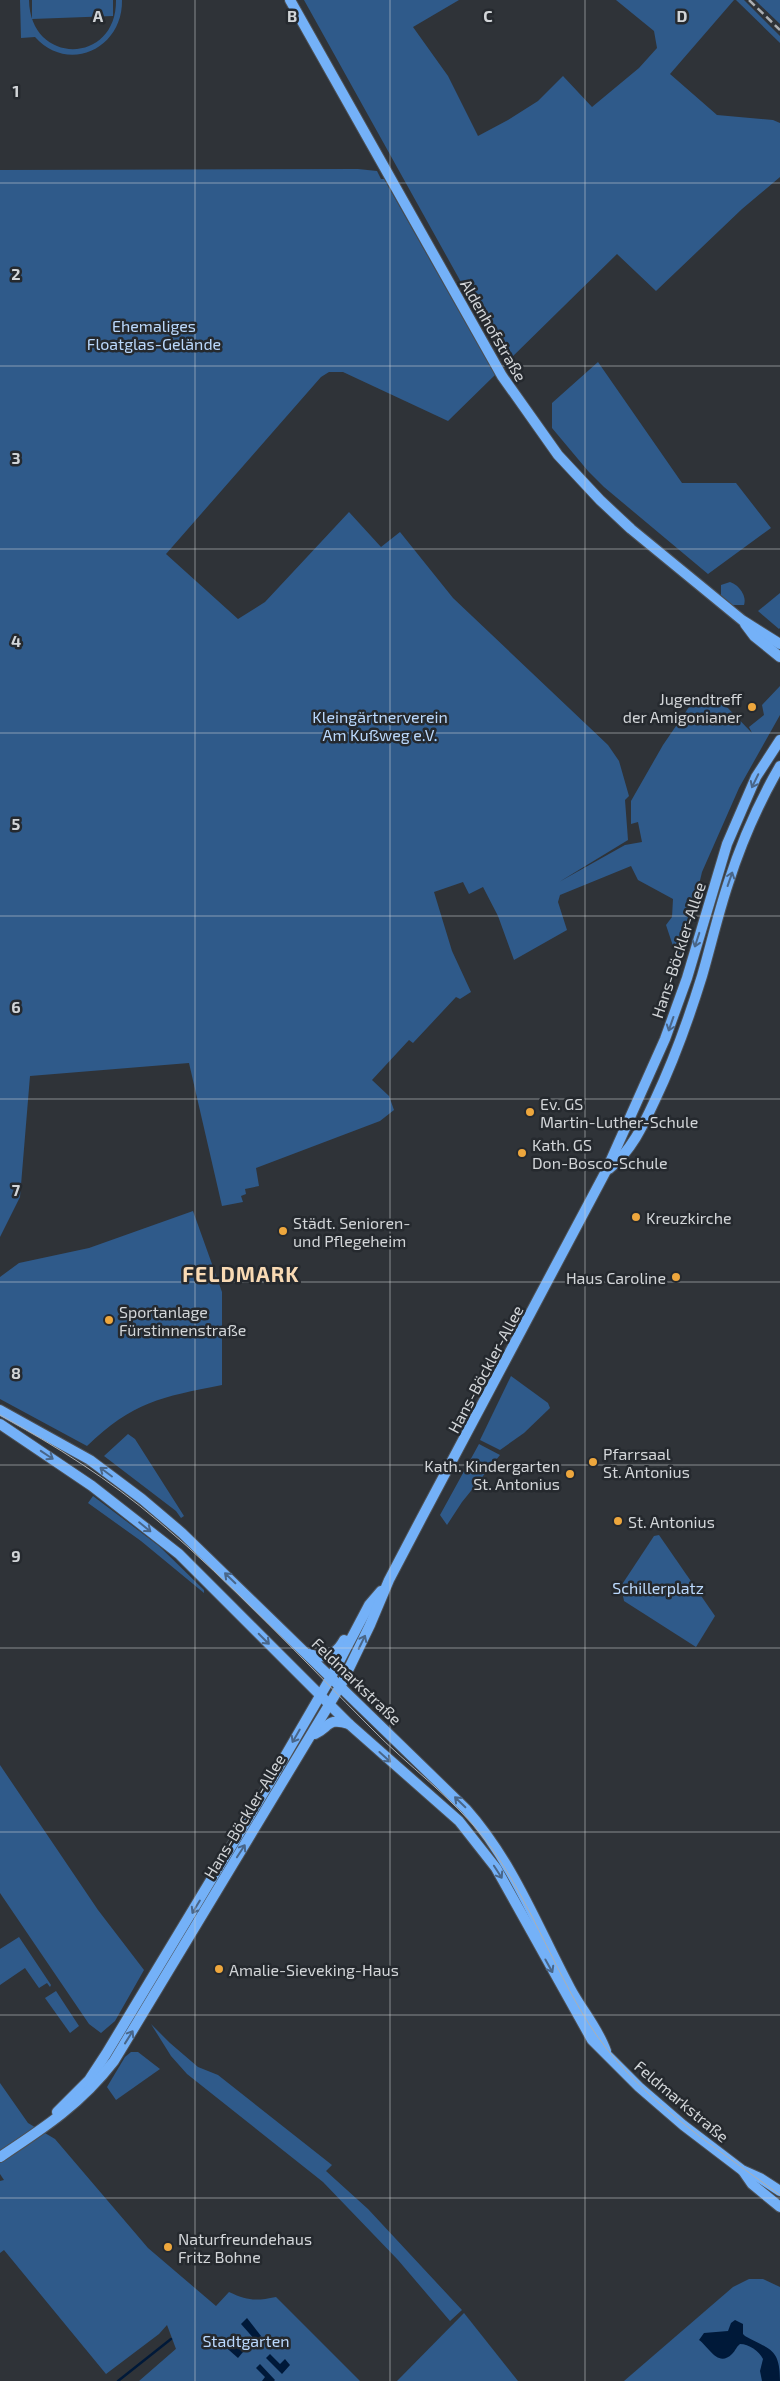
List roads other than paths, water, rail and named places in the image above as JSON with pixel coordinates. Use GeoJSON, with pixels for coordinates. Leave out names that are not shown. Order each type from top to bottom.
{"type":"FeatureCollection","features":[{"type":"Feature","properties":{"kind":"street","name":"Aldenhofstraße"},"geometry":{"type":"LineString","coordinates":[[290,0],[502,376],[537,428],[577,477],[631,529],[742,620],[780,644]]}},
{"type":"Feature","properties":{"kind":"street","name":"Aldenhofstraße"},"geometry":{"type":"LineString","coordinates":[[742,620],[754,636],[780,657]]}},
{"type":"Feature","properties":{"kind":"street","name":"Hans-Böckler-Allee"},"geometry":{"type":"LineString","coordinates":[[110,2058],[341,1685],[389,1580],[606,1171],[668,1031],[687,978],[727,844],[756,778],[780,740]]}},
{"type":"Feature","properties":{"kind":"street","name":"Hans-Böckler-Allee"},"geometry":{"type":"LineString","coordinates":[[606,1171],[621,1159],[638,1133],[677,1048],[701,977],[728,883],[745,837],[766,790],[780,766]]}},
{"type":"Feature","properties":{"kind":"street"},"geometry":{"type":"LineString","coordinates":[[626,1128],[638,1133]]}},
{"type":"Feature","properties":{"kind":"street","name":"Feldmarkstraße"},"geometry":{"type":"LineString","coordinates":[[0,1410],[90,1460],[142,1499],[193,1542],[341,1685],[480,1824],[510,1869],[570,1988],[602,2041],[606,2052]]}},
{"type":"Feature","properties":{"kind":"street","name":"Feldmarkstraße"},"geometry":{"type":"LineString","coordinates":[[0,1424],[92,1486],[179,1554],[328,1704],[443,1806],[473,1838],[496,1868],[544,1958],[592,2040],[655,2101],[742,2170],[760,2178],[780,2191]]}},
{"type":"Feature","properties":{"kind":"street","name":"Hans-Böckler-Allee"},"geometry":{"type":"LineString","coordinates":[[110,2058],[162,1965],[331,1677],[369,1605],[389,1580]]}},
{"type":"Feature","properties":{"kind":"street"},"geometry":{"type":"LineString","coordinates":[[306,1652],[318,1657],[334,1653],[350,1632],[355,1630]]}},
{"type":"Feature","properties":{"kind":"street"},"geometry":{"type":"LineString","coordinates":[[311,1734],[317,1733],[324,1725],[331,1723],[340,1721],[349,1724]]}},
{"type":"Feature","properties":{"kind":"street"},"geometry":{"type":"LineString","coordinates":[[0,2158],[45,2125],[110,2058]]}},
{"type":"Feature","properties":{"kind":"street","name":"Feldmarkstraße"},"geometry":{"type":"LineString","coordinates":[[742,2170],[752,2184],[780,2207]]}},
{"type":"Feature","properties":{"kind":"waterway"},"geometry":{"type":"LineString","coordinates":[[118,2381],[171,2339]]}},
{"type":"Feature","properties":{"kind":"tram line"},"geometry":{"type":"LineString","coordinates":[[0,1415],[82,1464],[121,1491],[158,1521],[241,1596],[386,1743],[444,1795],[484,1838],[500,1860],[527,1906],[575,2001],[608,2050],[629,2074],[676,2118],[780,2195]]}},
{"type":"Feature","properties":{"kind":"railway"},"geometry":{"type":"LineString","coordinates":[[749,0],[780,30]]}},
{"type":"Feature","properties":{"kind":"place","name":"Jugendtreff der Amigonianer"},"geometry":{"type":"Point","coordinates":[752,707]}},
{"type":"Feature","properties":{"kind":"place","name":"Ev. GS Martin-Luther-Schule"},"geometry":{"type":"Point","coordinates":[530,1112]}},
{"type":"Feature","properties":{"kind":"place","name":"Kath. GS Don-Bosco-Schule"},"geometry":{"type":"Point","coordinates":[522,1153]}},
{"type":"Feature","properties":{"kind":"place","name":"Kreuzkirche"},"geometry":{"type":"Point","coordinates":[636,1217]}},
{"type":"Feature","properties":{"kind":"place","name":"Städt. Senioren- und Pflegeheim"},"geometry":{"type":"Point","coordinates":[283,1231]}},
{"type":"Feature","properties":{"kind":"place","name":"Haus Caroline"},"geometry":{"type":"Point","coordinates":[676,1277]}},
{"type":"Feature","properties":{"kind":"place","name":"Sportanlage Fürstinnenstraße"},"geometry":{"type":"Point","coordinates":[109,1320]}},
{"type":"Feature","properties":{"kind":"place","name":"Pfarrsaal St. Antonius"},"geometry":{"type":"Point","coordinates":[593,1462]}},
{"type":"Feature","properties":{"kind":"place","name":"Kath. Kindergarten St. Antonius"},"geometry":{"type":"Point","coordinates":[570,1474]}},
{"type":"Feature","properties":{"kind":"place","name":"St. Antonius"},"geometry":{"type":"Point","coordinates":[618,1521]}},
{"type":"Feature","properties":{"kind":"place","name":"Amalie-Sieveking-Haus"},"geometry":{"type":"Point","coordinates":[219,1969]}},
{"type":"Feature","properties":{"kind":"place","name":"Naturfreundehaus Fritz Bohne"},"geometry":{"type":"Point","coordinates":[168,2247]}},
{"type":"Feature","properties":{"kind":"district","name":"FELDMARK"},"geometry":{"type":"Point","coordinates":[241,1273]}},
{"type":"Feature","properties":{"kind":"park label","name":"Ehemaliges Floatglas-Gelände"},"geometry":{"type":"Point","coordinates":[154,334]}},
{"type":"Feature","properties":{"kind":"park label","name":"Kleingärtnerverein Am Kußweg e.V."},"geometry":{"type":"Point","coordinates":[380,725]}},
{"type":"Feature","properties":{"kind":"park label","name":"Schillerplatz"},"geometry":{"type":"Point","coordinates":[658,1587]}},
{"type":"Feature","properties":{"kind":"park label","name":"Stadtgarten"},"geometry":{"type":"Point","coordinates":[246,2340]}}]}
